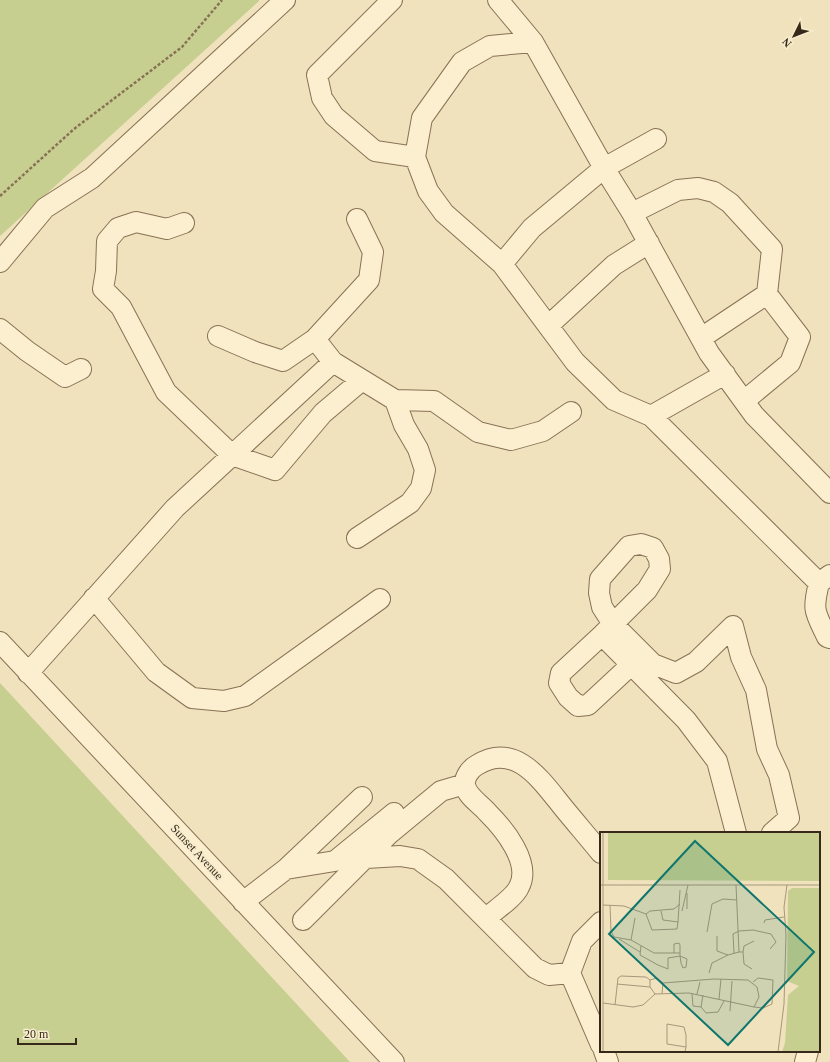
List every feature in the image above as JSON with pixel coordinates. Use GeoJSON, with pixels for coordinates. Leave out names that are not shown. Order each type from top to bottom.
{"type":"FeatureCollection","features":[{"type":"Feature","properties":{"kind":"street"},"geometry":{"type":"LineString","coordinates":[[0,262],[45,208],[92,178],[285,0]]}},
{"type":"Feature","properties":{"kind":"street"},"geometry":{"type":"LineString","coordinates":[[392,0],[317,76],[322,98],[334,116],[375,151],[415,157]]}},
{"type":"Feature","properties":{"kind":"street"},"geometry":{"type":"LineString","coordinates":[[498,0],[534,42],[604,168],[649,243],[709,352],[754,415],[830,493]]}},
{"type":"Feature","properties":{"kind":"street"},"geometry":{"type":"LineString","coordinates":[[534,42],[490,46],[462,62],[422,118],[415,157],[428,191],[444,213],[502,264],[575,362],[614,400],[651,416],[824,579],[814,602],[816,615],[827,637],[830,638]]}},
{"type":"Feature","properties":{"kind":"street"},"geometry":{"type":"LineString","coordinates":[[502,264],[532,228],[604,168],[656,139]]}},
{"type":"Feature","properties":{"kind":"street"},"geometry":{"type":"LineString","coordinates":[[632,213],[678,190],[698,188],[714,192],[730,203],[772,249],[767,294],[800,337],[790,363],[744,401]]}},
{"type":"Feature","properties":{"kind":"street"},"geometry":{"type":"LineString","coordinates":[[218,336],[255,352],[283,361],[315,339],[369,280],[373,252],[357,219]]}},
{"type":"Feature","properties":{"kind":"street"},"geometry":{"type":"LineString","coordinates":[[184,223],[168,229],[136,222],[118,228],[107,242],[106,271],[103,289],[121,307],[166,392],[232,455],[275,470],[322,413],[362,380]]}},
{"type":"Feature","properties":{"kind":"street"},"geometry":{"type":"LineString","coordinates":[[548,326],[614,265],[649,243]]}},
{"type":"Feature","properties":{"kind":"street"},"geometry":{"type":"LineString","coordinates":[[701,338],[767,294]]}},
{"type":"Feature","properties":{"kind":"street"},"geometry":{"type":"LineString","coordinates":[[0,329],[27,351],[64,377],[81,369]]}},
{"type":"Feature","properties":{"kind":"street"},"geometry":{"type":"LineString","coordinates":[[315,339],[332,362],[395,400],[434,401],[478,432],[511,440],[543,431],[571,412]]}},
{"type":"Feature","properties":{"kind":"street"},"geometry":{"type":"LineString","coordinates":[[28,672],[175,508],[332,362]]}},
{"type":"Feature","properties":{"kind":"street"},"geometry":{"type":"LineString","coordinates":[[651,416],[725,374]]}},
{"type":"Feature","properties":{"kind":"street"},"geometry":{"type":"LineString","coordinates":[[357,538],[410,503],[421,488],[424,470],[418,449],[404,424],[395,400]]}},
{"type":"Feature","properties":{"kind":"street"},"geometry":{"type":"LineString","coordinates":[[94,598],[156,672],[192,698],[224,701],[245,696],[380,599]]}},
{"type":"Feature","properties":{"kind":"street"},"geometry":{"type":"LineString","coordinates":[[658,692],[676,673],[696,662],[733,626],[741,657],[756,690],[767,749],[779,776],[789,818],[773,832]]}},
{"type":"Feature","properties":{"kind":"street"},"geometry":{"type":"LineString","coordinates":[[607,630],[561,673],[558,683],[568,698],[578,706],[588,705],[631,665]]}},
{"type":"Feature","properties":{"kind":"street"},"geometry":{"type":"LineString","coordinates":[[607,630],[631,665],[686,720],[717,761],[736,832]]}},
{"type":"Feature","properties":{"kind":"street"},"geometry":{"type":"LineString","coordinates":[[607,630],[654,664],[676,673]]}},
{"type":"Feature","properties":{"kind":"street","name":"Sunset Avenue"},"geometry":{"type":"LineString","coordinates":[[0,642],[394,1062]]}},
{"type":"Feature","properties":{"kind":"street"},"geometry":{"type":"LineString","coordinates":[[486,918],[519,888],[522,879],[522,867],[518,855],[510,841],[488,813],[471,796],[465,784],[467,774],[475,765],[494,757],[503,757],[519,762],[536,774],[600,852]]}},
{"type":"Feature","properties":{"kind":"street"},"geometry":{"type":"LineString","coordinates":[[303,920],[389,834],[442,791],[465,784]]}},
{"type":"Feature","properties":{"kind":"street"},"geometry":{"type":"LineString","coordinates":[[243,902],[286,869],[362,797]]}},
{"type":"Feature","properties":{"kind":"street"},"geometry":{"type":"LineString","coordinates":[[286,869],[335,861],[394,813]]}},
{"type":"Feature","properties":{"kind":"street"},"geometry":{"type":"LineString","coordinates":[[366,858],[400,856],[418,859],[446,879],[535,968],[549,975],[570,973]]}},
{"type":"Feature","properties":{"kind":"street"},"geometry":{"type":"LineString","coordinates":[[600,923],[582,942],[570,973],[600,1043]]}},
{"type":"Feature","properties":{"kind":"street"},"geometry":{"type":"LineString","coordinates":[[604,1052],[608,1062]]}},
{"type":"Feature","properties":{"kind":"street"},"geometry":{"type":"LineString","coordinates":[[805,1062],[808,1052]]}},
{"type":"Feature","properties":{"kind":"path"},"geometry":{"type":"LineString","coordinates":[[0,196],[74,129],[182,47],[222,0]]}},
{"type":"Feature","properties":{"kind":"green space"},"geometry":{"type":"Polygon","coordinates":[[[0,0],[259,0],[259,1],[0,236],[0,0]]]}},
{"type":"Feature","properties":{"kind":"green space"},"geometry":{"type":"Polygon","coordinates":[[[0,683],[350,1062],[0,1062],[0,683]]]}}]}
